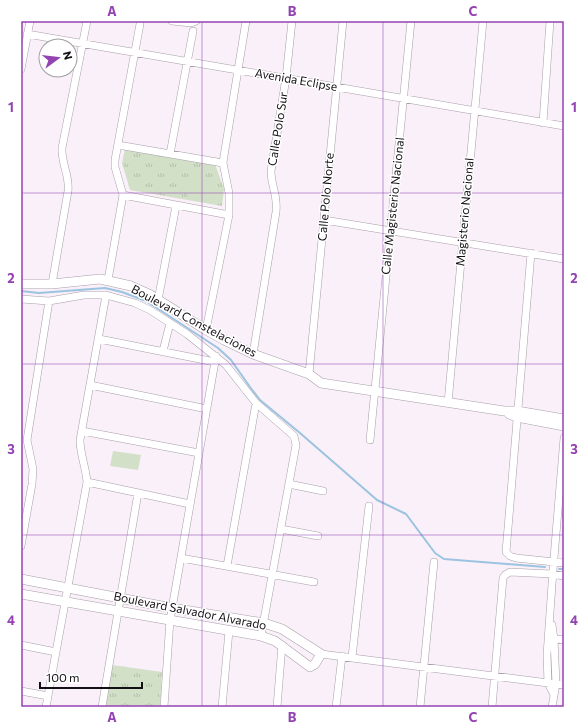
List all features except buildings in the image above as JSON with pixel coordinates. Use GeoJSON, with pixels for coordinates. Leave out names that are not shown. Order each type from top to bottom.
{"type":"FeatureCollection","features":[{"type":"Feature","properties":{"kind":"street"},"geometry":{"type":"LineString","coordinates":[[21,69],[30,21]]}},
{"type":"Feature","properties":{"kind":"street"},"geometry":{"type":"LineString","coordinates":[[52,284],[68,191],[68,180],[62,157],[62,148],[87,21]]}},
{"type":"Feature","properties":{"kind":"street"},"geometry":{"type":"LineString","coordinates":[[172,21],[192,23],[196,21]]}},
{"type":"Feature","properties":{"kind":"street"},"geometry":{"type":"LineString","coordinates":[[206,330],[229,215],[229,193],[223,163],[246,21]]}},
{"type":"Feature","properties":{"kind":"street","name":"Calle Polo Sur"},"geometry":{"type":"LineString","coordinates":[[253,354],[276,212],[277,202],[271,178],[271,171],[286,78],[292,21]]}},
{"type":"Feature","properties":{"kind":"street","name":"Calle Polo Norte"},"geometry":{"type":"LineString","coordinates":[[309,374],[343,21]]}},
{"type":"Feature","properties":{"kind":"street","name":"Calle Magisterio Nacional"},"geometry":{"type":"LineString","coordinates":[[370,440],[411,21]]}},
{"type":"Feature","properties":{"kind":"street","name":"Magisterio Nacional"},"geometry":{"type":"LineString","coordinates":[[448,403],[483,21]]}},
{"type":"Feature","properties":{"kind":"street"},"geometry":{"type":"LineString","coordinates":[[543,123],[550,21]]}},
{"type":"Feature","properties":{"kind":"street"},"geometry":{"type":"LineString","coordinates":[[108,280],[123,195],[115,167],[140,24]]}},
{"type":"Feature","properties":{"kind":"street"},"geometry":{"type":"LineString","coordinates":[[170,154],[193,31]]}},
{"type":"Feature","properties":{"kind":"street","name":"Avenida Eclipse"},"geometry":{"type":"LineString","coordinates":[[27,34],[564,126]]}},
{"type":"Feature","properties":{"kind":"street"},"geometry":{"type":"LineString","coordinates":[[118,145],[223,163]]}},
{"type":"Feature","properties":{"kind":"street"},"geometry":{"type":"LineString","coordinates":[[123,195],[229,215]]}},
{"type":"Feature","properties":{"kind":"street"},"geometry":{"type":"LineString","coordinates":[[158,300],[176,206]]}},
{"type":"Feature","properties":{"kind":"street"},"geometry":{"type":"LineString","coordinates":[[324,220],[564,259]]}},
{"type":"Feature","properties":{"kind":"street"},"geometry":{"type":"LineString","coordinates":[[531,253],[506,548],[508,555],[516,558],[564,563]]}},
{"type":"Feature","properties":{"kind":"street","name":"Boulevard Constelaciones"},"geometry":{"type":"LineString","coordinates":[[21,284],[52,284],[100,279],[131,286],[158,300],[206,330],[253,354],[309,374],[321,384],[504,411],[564,426]]}},
{"type":"Feature","properties":{"kind":"street","name":"Boulevard Constelaciones"},"geometry":{"type":"LineString","coordinates":[[21,299],[49,301],[84,295],[106,295],[135,303],[150,310],[170,323],[216,359],[226,364],[256,403],[294,436],[296,445],[289,484]]}},
{"type":"Feature","properties":{"kind":"street"},"geometry":{"type":"LineString","coordinates":[[46,707],[87,482],[80,447],[106,295]]}},
{"type":"Feature","properties":{"kind":"street"},"geometry":{"type":"LineString","coordinates":[[21,546],[32,484],[33,469],[27,440],[49,301]]}},
{"type":"Feature","properties":{"kind":"street"},"geometry":{"type":"LineString","coordinates":[[163,352],[170,323]]}},
{"type":"Feature","properties":{"kind":"street"},"geometry":{"type":"LineString","coordinates":[[99,339],[163,352],[216,359],[170,620],[164,707]]}},
{"type":"Feature","properties":{"kind":"street"},"geometry":{"type":"LineString","coordinates":[[90,385],[207,409]]}},
{"type":"Feature","properties":{"kind":"street"},"geometry":{"type":"LineString","coordinates":[[227,566],[256,403]]}},
{"type":"Feature","properties":{"kind":"street","name":"Boulevard Constelaciones"},"geometry":{"type":"LineString","coordinates":[[517,414],[564,418]]}},
{"type":"Feature","properties":{"kind":"street"},"geometry":{"type":"LineString","coordinates":[[82,431],[199,453]]}},
{"type":"Feature","properties":{"kind":"street"},"geometry":{"type":"LineString","coordinates":[[552,707],[554,695],[547,655],[551,638],[550,617],[552,572],[561,513],[564,438]]}},
{"type":"Feature","properties":{"kind":"street"},"geometry":{"type":"LineString","coordinates":[[87,482],[190,504]]}},
{"type":"Feature","properties":{"kind":"street"},"geometry":{"type":"LineString","coordinates":[[261,636],[289,484],[323,490]]}},
{"type":"Feature","properties":{"kind":"street"},"geometry":{"type":"LineString","coordinates":[[102,707],[138,493]]}},
{"type":"Feature","properties":{"kind":"street"},"geometry":{"type":"LineString","coordinates":[[352,657],[369,506]]}},
{"type":"Feature","properties":{"kind":"street"},"geometry":{"type":"LineString","coordinates":[[281,529],[318,536]]}},
{"type":"Feature","properties":{"kind":"street"},"geometry":{"type":"LineString","coordinates":[[181,558],[314,582]]}},
{"type":"Feature","properties":{"kind":"street"},"geometry":{"type":"LineString","coordinates":[[420,707],[434,562]]}},
{"type":"Feature","properties":{"kind":"street"},"geometry":{"type":"LineString","coordinates":[[492,707],[503,578],[510,572],[552,572],[564,576]]}},
{"type":"Feature","properties":{"kind":"street","name":"Boulevard Salvador Alvarado"},"geometry":{"type":"LineString","coordinates":[[21,579],[172,608],[264,623],[282,629],[321,654],[315,664],[310,667],[282,645],[261,636],[21,594]]}},
{"type":"Feature","properties":{"kind":"street"},"geometry":{"type":"LineString","coordinates":[[222,707],[229,631]]}},
{"type":"Feature","properties":{"kind":"street"},"geometry":{"type":"LineString","coordinates":[[551,638],[564,640]]}},
{"type":"Feature","properties":{"kind":"street"},"geometry":{"type":"LineString","coordinates":[[277,707],[282,645]]}},
{"type":"Feature","properties":{"kind":"street"},"geometry":{"type":"LineString","coordinates":[[21,646],[56,652]]}},
{"type":"Feature","properties":{"kind":"street"},"geometry":{"type":"LineString","coordinates":[[321,654],[564,685]]}},
{"type":"Feature","properties":{"kind":"street"},"geometry":{"type":"LineString","coordinates":[[336,707],[342,656]]}},
{"type":"Feature","properties":{"kind":"street"},"geometry":{"type":"LineString","coordinates":[[21,691],[48,696]]}},
{"type":"Feature","properties":{"kind":"green space"},"geometry":{"type":"Polygon","coordinates":[[[125,149],[215,164],[224,189],[222,206],[130,190],[122,163],[125,149]]]}},
{"type":"Feature","properties":{"kind":"green space"},"geometry":{"type":"Polygon","coordinates":[[[190,182],[216,187],[215,203],[187,198],[190,182]]]}},
{"type":"Feature","properties":{"kind":"green space"},"geometry":{"type":"Polygon","coordinates":[[[113,451],[141,455],[138,470],[110,466],[113,451]]]}},
{"type":"Feature","properties":{"kind":"green space"},"geometry":{"type":"Polygon","coordinates":[[[112,665],[162,672],[160,707],[105,707],[112,665]]]}},
{"type":"Feature","properties":{"kind":"waterway"},"geometry":{"type":"LineString","coordinates":[[21,291],[39,293],[105,288],[122,292],[146,301],[218,348],[231,360],[260,400],[377,500],[406,514],[435,553],[444,559],[545,567]]}},
{"type":"Feature","properties":{"kind":"waterway"},"geometry":{"type":"LineString","coordinates":[[559,569],[564,569]]}}]}
